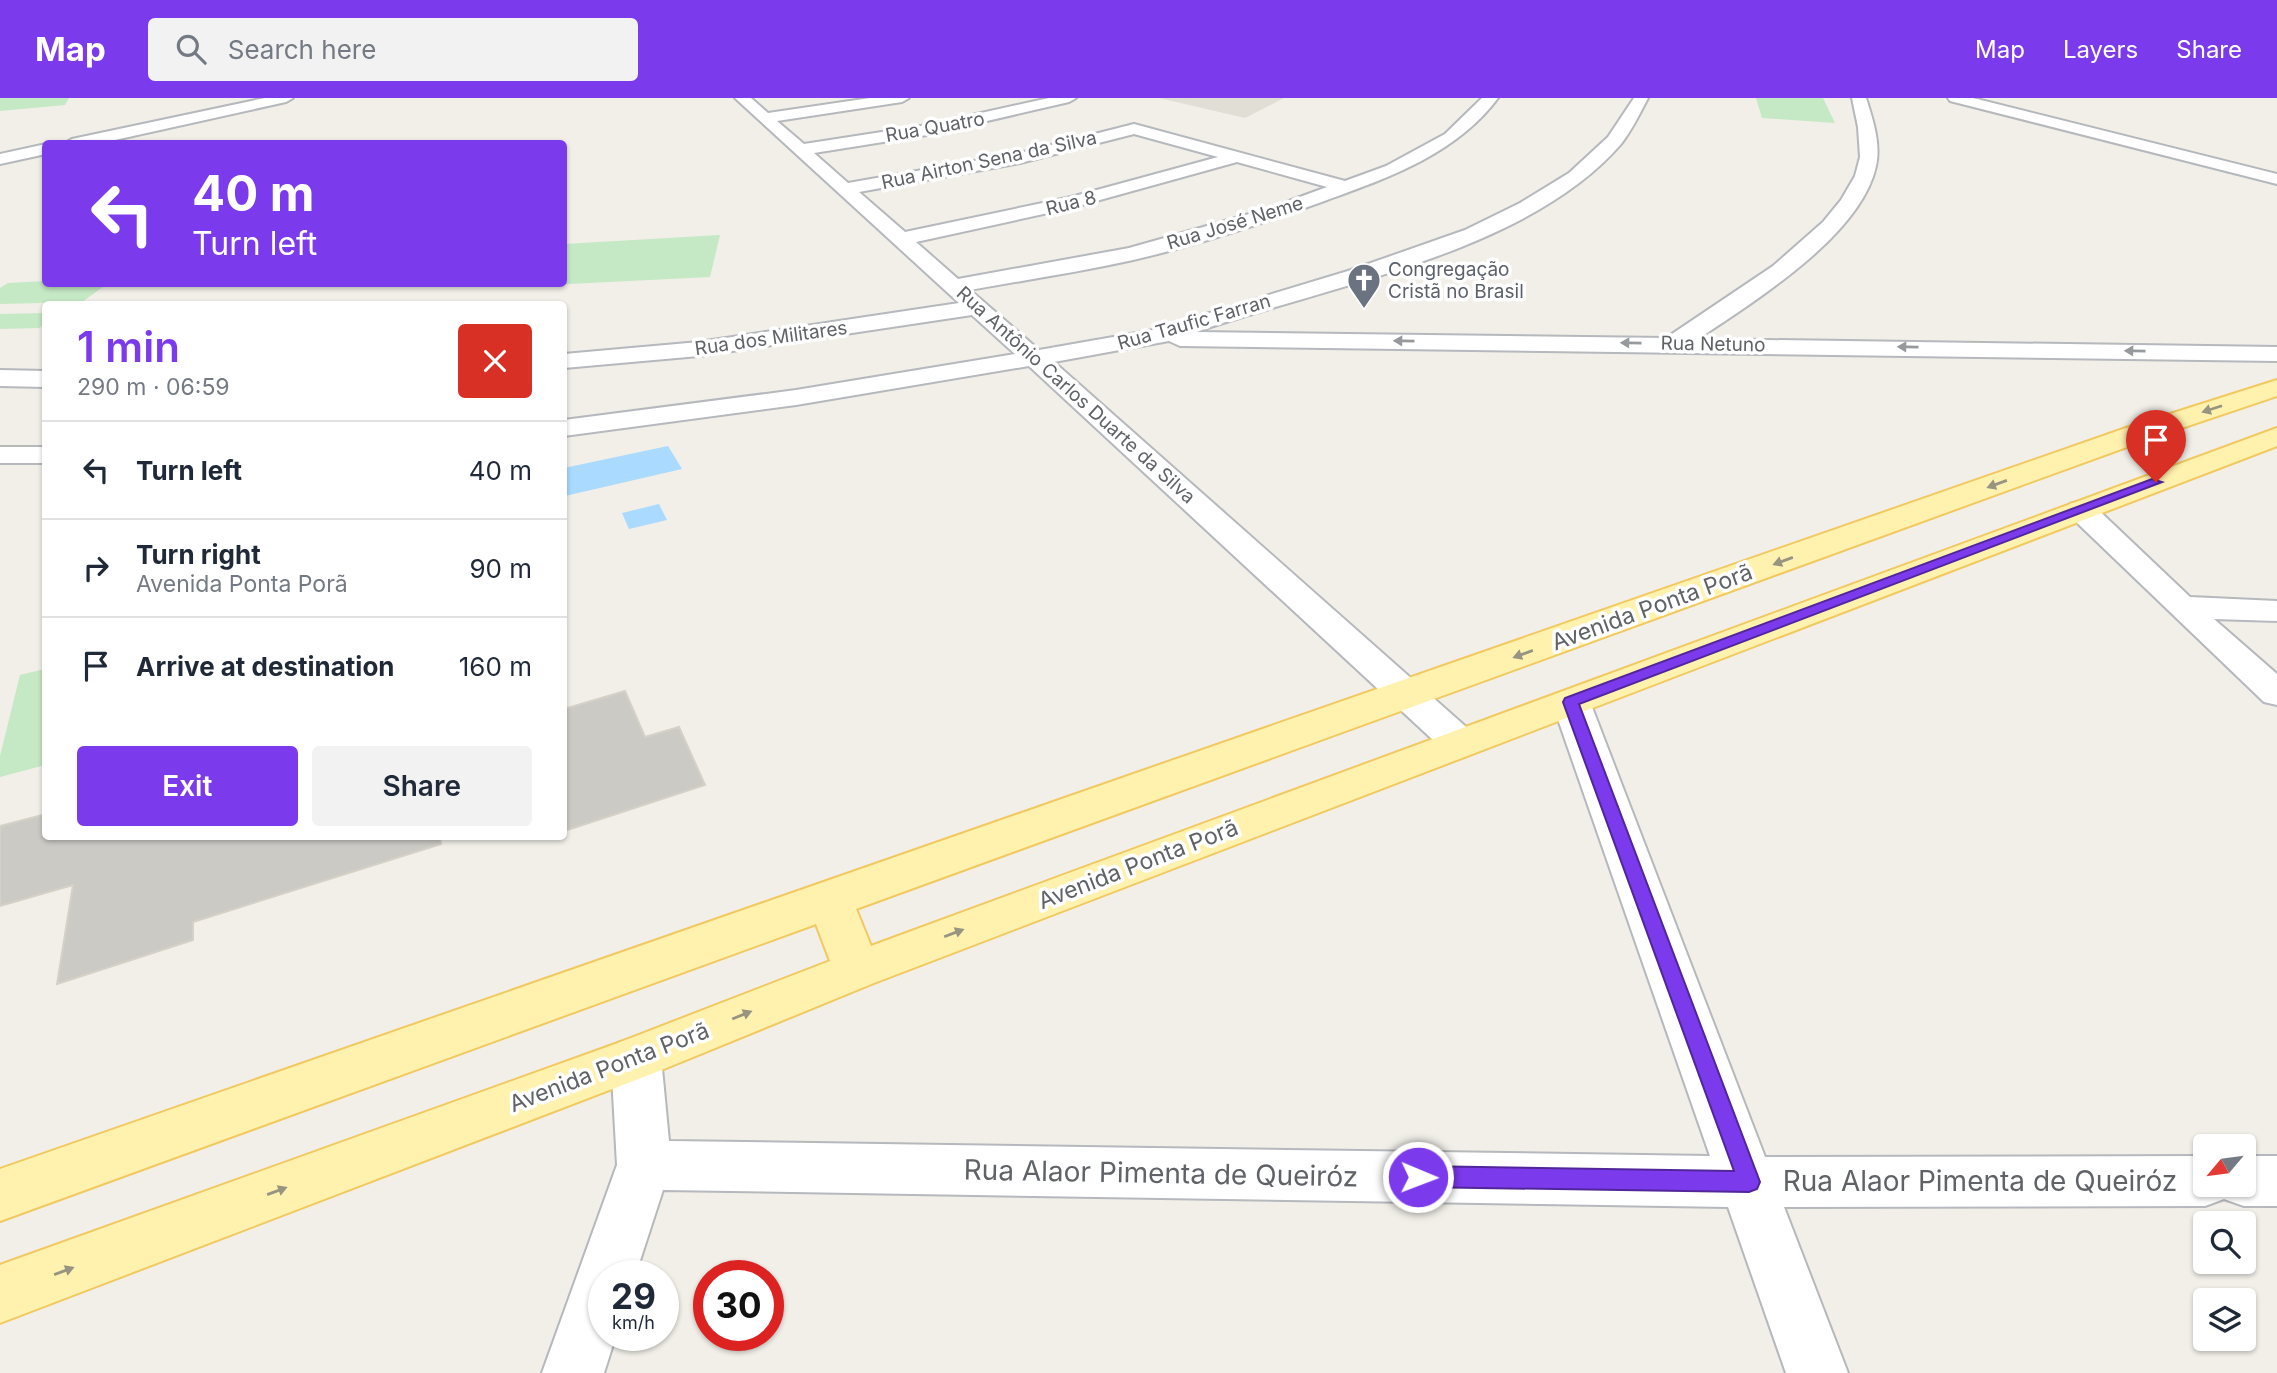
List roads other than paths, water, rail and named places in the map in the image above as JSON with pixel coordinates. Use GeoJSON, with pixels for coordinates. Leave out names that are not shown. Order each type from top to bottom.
{"type":"FeatureCollection","features":[{"type":"Feature","properties":{"kind":"main road","name":"Avenida Ponta Porã"},"geometry":{"type":"LineString","coordinates":[[0,1195],[2136,434],[2277,388]]}},
{"type":"Feature","properties":{"kind":"main road"},"geometry":{"type":"LineString","coordinates":[[2136,434],[2208,463]]}},
{"type":"Feature","properties":{"kind":"main road","name":"Avenida Ponta Porã"},"geometry":{"type":"LineString","coordinates":[[0,1294],[636,1058],[857,970],[2277,436]]}},
{"type":"Feature","properties":{"kind":"main road"},"geometry":{"type":"LineString","coordinates":[[830,901],[857,970]]}},
{"type":"Feature","properties":{"kind":"street"},"geometry":{"type":"LineString","coordinates":[[91,140],[286,98]]}},
{"type":"Feature","properties":{"kind":"street","name":"Rua Antônio Carlos Duarte da Silva"},"geometry":{"type":"LineString","coordinates":[[742,98],[978,307],[1460,743]]}},
{"type":"Feature","properties":{"kind":"street"},"geometry":{"type":"LineString","coordinates":[[764,118],[902,98]]}},
{"type":"Feature","properties":{"kind":"street"},"geometry":{"type":"LineString","coordinates":[[1060,98],[1068,98]]}},
{"type":"Feature","properties":{"kind":"street","name":"Rua Quatro"},"geometry":{"type":"LineString","coordinates":[[799,150],[975,121],[1068,98]]}},
{"type":"Feature","properties":{"kind":"street","name":"Rua José Neme"},"geometry":{"type":"LineString","coordinates":[[954,286],[1131,254],[1274,213],[1392,170],[1451,137],[1491,98]]}},
{"type":"Feature","properties":{"kind":"street","name":"Rua Taufic Farran"},"geometry":{"type":"LineString","coordinates":[[567,428],[873,388],[1149,338],[1398,263],[1481,229],[1556,190],[1594,163],[1622,134],[1641,98]]}},
{"type":"Feature","properties":{"kind":"street"},"geometry":{"type":"LineString","coordinates":[[1674,344],[1797,260],[1844,209],[1865,174],[1868,129],[1859,98]]}},
{"type":"Feature","properties":{"kind":"street"},"geometry":{"type":"LineString","coordinates":[[1955,98],[2277,179]]}},
{"type":"Feature","properties":{"kind":"street","name":"Rua Airton Sena da Silva"},"geometry":{"type":"LineString","coordinates":[[844,189],[1020,158],[1135,129],[1239,156]]}},
{"type":"Feature","properties":{"kind":"street"},"geometry":{"type":"LineString","coordinates":[[0,159],[42,150]]}},
{"type":"Feature","properties":{"kind":"street"},"geometry":{"type":"LineString","coordinates":[[1239,156],[1347,187]]}},
{"type":"Feature","properties":{"kind":"street","name":"Rua 8"},"geometry":{"type":"LineString","coordinates":[[900,239],[997,221],[1096,197],[1239,156]]}},
{"type":"Feature","properties":{"kind":"street","name":"Rua dos Militares"},"geometry":{"type":"LineString","coordinates":[[567,361],[699,349],[978,307]]}},
{"type":"Feature","properties":{"kind":"street","name":"Rua Netuno"},"geometry":{"type":"LineString","coordinates":[[1149,338],[2277,354]]}},
{"type":"Feature","properties":{"kind":"street"},"geometry":{"type":"LineString","coordinates":[[0,378],[42,379]]}},
{"type":"Feature","properties":{"kind":"street"},"geometry":{"type":"LineString","coordinates":[[0,455],[42,455]]}},
{"type":"Feature","properties":{"kind":"street"},"geometry":{"type":"LineString","coordinates":[[2081,510],[2181,607],[2277,694]]}},
{"type":"Feature","properties":{"kind":"street"},"geometry":{"type":"LineString","coordinates":[[2181,607],[2277,611]]}},
{"type":"Feature","properties":{"kind":"street"},"geometry":{"type":"LineString","coordinates":[[1571,702],[1817,1373]]}},
{"type":"Feature","properties":{"kind":"street"},"geometry":{"type":"LineString","coordinates":[[612,1260],[645,1165],[636,1058]]}},
{"type":"Feature","properties":{"kind":"street","name":"Rua Alaor Pimenta de Queiróz"},"geometry":{"type":"LineString","coordinates":[[645,1165],[1749,1182],[2193,1181]]}},
{"type":"Feature","properties":{"kind":"street"},"geometry":{"type":"LineString","coordinates":[[2256,1181],[2277,1181]]}},
{"type":"Feature","properties":{"kind":"street"},"geometry":{"type":"LineString","coordinates":[[573,1373],[588,1330]]}},
{"type":"Feature","properties":{"kind":"water"},"geometry":{"type":"Polygon","coordinates":[[[668,446],[682,469],[567,496],[567,467],[668,446]]]}},
{"type":"Feature","properties":{"kind":"water"},"geometry":{"type":"Polygon","coordinates":[[[659,504],[667,520],[629,529],[622,513],[659,504]]]}},
{"type":"Feature","properties":{"kind":"place","name":"Congregação Cristã no Brasil"},"geometry":{"type":"Point","coordinates":[1364,310]}}]}
